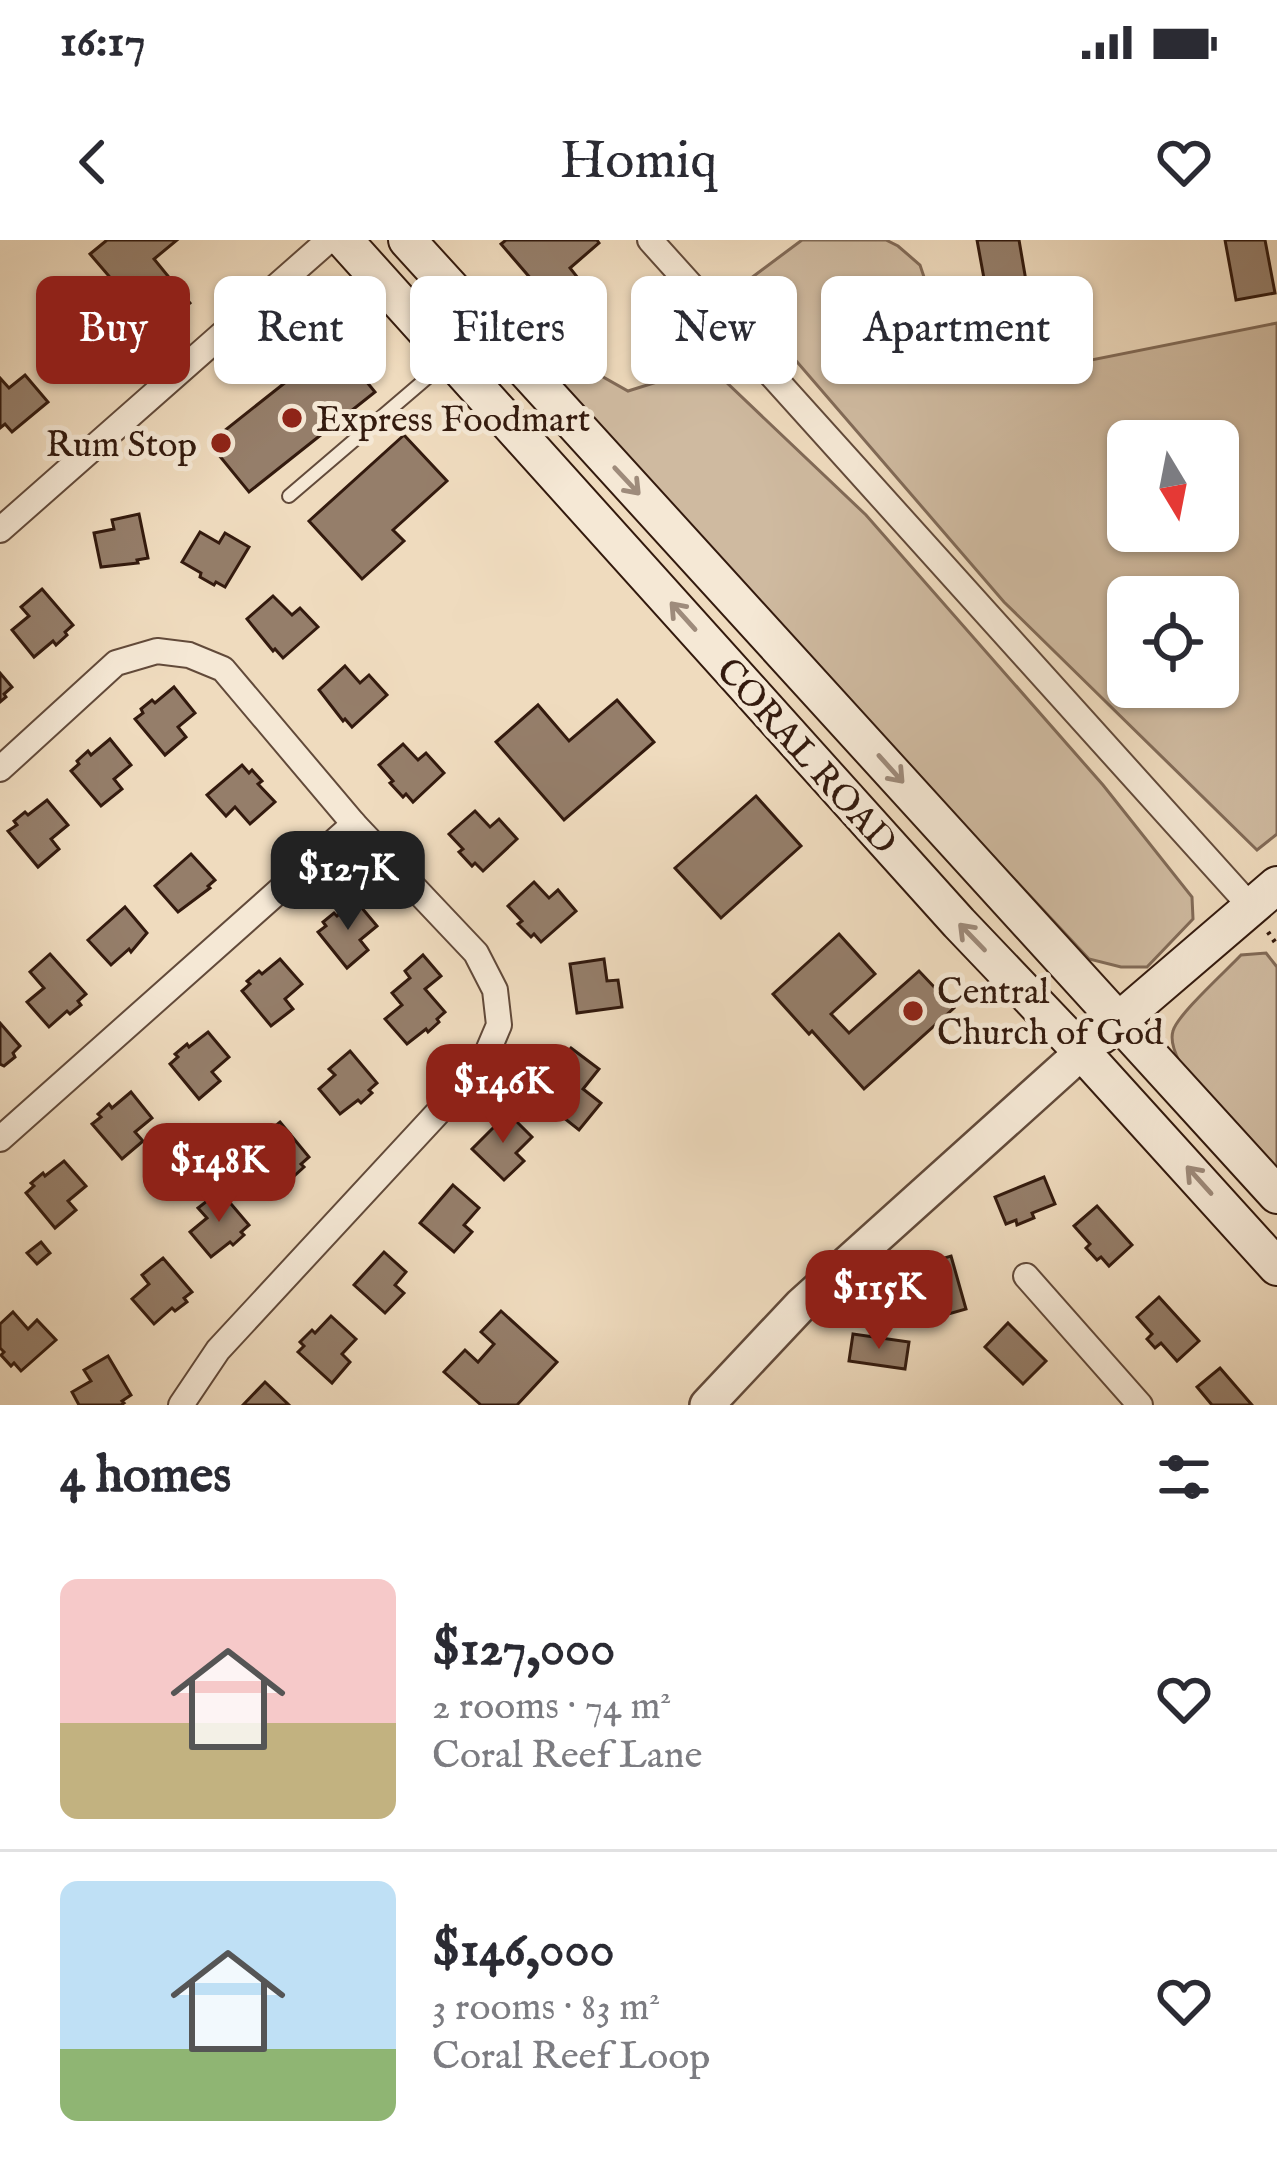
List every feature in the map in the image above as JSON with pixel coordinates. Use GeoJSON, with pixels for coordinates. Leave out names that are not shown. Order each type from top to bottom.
{"type":"FeatureCollection","features":[{"type":"Feature","properties":{"kind":"main road","name":"CORAL ROAD"},"geometry":{"type":"LineString","coordinates":[[344,240],[410,313]]}},
{"type":"Feature","properties":{"kind":"main road","name":"CORAL ROAD"},"geometry":{"type":"LineString","coordinates":[[407,240],[1277,1195]]}},
{"type":"Feature","properties":{"kind":"main road","name":"CORAL ROAD"},"geometry":{"type":"LineString","coordinates":[[474,384],[959,923],[1277,1267]]}},
{"type":"Feature","properties":{"kind":"main road"},"geometry":{"type":"LineString","coordinates":[[550,468],[585,436]]}},
{"type":"Feature","properties":{"kind":"main road"},"geometry":{"type":"LineString","coordinates":[[804,750],[842,715]]}},
{"type":"Feature","properties":{"kind":"main road"},"geometry":{"type":"LineString","coordinates":[[1082,1052],[1264,896]]}},
{"type":"Feature","properties":{"kind":"street"},"geometry":{"type":"LineString","coordinates":[[287,276],[328,240]]}},
{"type":"Feature","properties":{"kind":"street"},"geometry":{"type":"LineString","coordinates":[[650,240],[1264,896]]}},
{"type":"Feature","properties":{"kind":"street"},"geometry":{"type":"LineString","coordinates":[[0,530],[214,341]]}},
{"type":"Feature","properties":{"kind":"street"},"geometry":{"type":"LineString","coordinates":[[0,769],[116,664],[157,651],[189,655],[223,669],[354,824],[476,953],[496,990],[499,1025],[482,1065],[218,1350],[181,1405]]}},
{"type":"Feature","properties":{"kind":"street"},"geometry":{"type":"LineString","coordinates":[[0,1138],[354,824]]}},
{"type":"Feature","properties":{"kind":"street"},"geometry":{"type":"LineString","coordinates":[[707,1405],[801,1305],[1082,1052]]}},
{"type":"Feature","properties":{"kind":"street"},"geometry":{"type":"LineString","coordinates":[[1026,1276],[1140,1405]]}},
{"type":"Feature","properties":{"kind":"lane"},"geometry":{"type":"LineString","coordinates":[[289,496],[420,384]]}},
{"type":"Feature","properties":{"kind":"shaded area"},"geometry":{"type":"Polygon","coordinates":[[[802,240],[886,240],[920,265],[924,276],[821,276],[821,384],[1093,384],[1093,360],[1277,323],[1277,834],[1257,850],[1112,708],[1239,708],[1239,576],[1107,576],[1107,703],[1004,602],[797,362],[797,276],[754,276],[802,240]]]}},
{"type":"Feature","properties":{"kind":"shaded area"},"geometry":{"type":"Polygon","coordinates":[[[607,379],[628,391],[650,384],[728,384],[866,515],[1103,785],[1192,897],[1193,919],[1147,967],[1089,959],[551,384],[607,384],[607,379]]]}},
{"type":"Feature","properties":{"kind":"shaded area"},"geometry":{"type":"Polygon","coordinates":[[[1266,953],[1277,967],[1277,1180],[1212,1108],[1173,1046],[1176,1024],[1241,955],[1266,953]]]}},
{"type":"Feature","properties":{"kind":"building"},"geometry":{"type":"Polygon","coordinates":[[[107,240],[177,240],[154,259],[168,276],[109,276],[90,254],[107,240]]]}},
{"type":"Feature","properties":{"kind":"building"},"geometry":{"type":"Polygon","coordinates":[[[506,240],[599,243],[570,268],[576,276],[529,276],[501,244],[506,240]]]}},
{"type":"Feature","properties":{"kind":"building"},"geometry":{"type":"Polygon","coordinates":[[[977,240],[1019,240],[1025,276],[984,276],[977,240]]]}},
{"type":"Feature","properties":{"kind":"building"},"geometry":{"type":"Polygon","coordinates":[[[1225,240],[1265,240],[1275,293],[1236,300],[1225,240]]]}},
{"type":"Feature","properties":{"kind":"building"},"geometry":{"type":"Polygon","coordinates":[[[25,375],[48,402],[12,432],[5,424],[0,428],[0,378],[9,388],[25,375]]]}},
{"type":"Feature","properties":{"kind":"building","name":"Express Foodmart"},"geometry":{"type":"Polygon","coordinates":[[[283,384],[368,384],[375,392],[249,492],[209,443],[283,384]]]}},
{"type":"Feature","properties":{"kind":"building"},"geometry":{"type":"Polygon","coordinates":[[[404,435],[447,481],[393,530],[404,541],[362,579],[309,521],[404,435]]]}},
{"type":"Feature","properties":{"kind":"building"},"geometry":{"type":"Polygon","coordinates":[[[139,514],[148,558],[101,567],[94,533],[114,529],[112,520],[139,514]]]}},
{"type":"Feature","properties":{"kind":"building"},"geometry":{"type":"Polygon","coordinates":[[[200,532],[219,543],[225,533],[249,547],[225,587],[200,577],[201,573],[182,562],[200,532]]]}},
{"type":"Feature","properties":{"kind":"building"},"geometry":{"type":"Polygon","coordinates":[[[42,589],[73,625],[56,645],[53,641],[34,657],[12,630],[29,616],[21,607],[42,589]]]}},
{"type":"Feature","properties":{"kind":"building"},"geometry":{"type":"Polygon","coordinates":[[[273,596],[292,615],[300,608],[318,627],[283,658],[247,619],[273,596]]]}},
{"type":"Feature","properties":{"kind":"building"},"geometry":{"type":"Polygon","coordinates":[[[345,666],[360,683],[369,675],[387,695],[352,727],[319,690],[345,666]]]}},
{"type":"Feature","properties":{"kind":"building"},"geometry":{"type":"Polygon","coordinates":[[[0,673],[12,687],[0,702],[0,673]]]}},
{"type":"Feature","properties":{"kind":"building"},"geometry":{"type":"Polygon","coordinates":[[[174,687],[195,713],[178,727],[186,737],[165,755],[135,719],[143,713],[141,709],[174,687]]]}},
{"type":"Feature","properties":{"kind":"building"},"geometry":{"type":"Polygon","coordinates":[[[617,700],[654,742],[564,820],[496,742],[538,705],[569,741],[617,700]]]}},
{"type":"Feature","properties":{"kind":"building"},"geometry":{"type":"Polygon","coordinates":[[[110,739],[131,765],[114,779],[122,789],[101,806],[71,771],[88,751],[91,755],[110,739]]]}},
{"type":"Feature","properties":{"kind":"building"},"geometry":{"type":"Polygon","coordinates":[[[403,744],[418,760],[426,753],[444,773],[413,802],[390,783],[393,781],[379,765],[403,744]]]}},
{"type":"Feature","properties":{"kind":"building"},"geometry":{"type":"Polygon","coordinates":[[[242,765],[262,781],[258,784],[275,802],[250,824],[235,807],[226,816],[207,795],[242,765]]]}},
{"type":"Feature","properties":{"kind":"building"},"geometry":{"type":"Polygon","coordinates":[[[756,796],[801,846],[721,918],[675,868],[756,796]]]}},
{"type":"Feature","properties":{"kind":"building"},"geometry":{"type":"Polygon","coordinates":[[[47,800],[68,825],[51,839],[59,849],[38,867],[8,831],[25,812],[28,815],[47,800]]]}},
{"type":"Feature","properties":{"kind":"building"},"geometry":{"type":"Polygon","coordinates":[[[475,811],[490,827],[499,819],[517,839],[483,871],[459,852],[463,849],[449,834],[475,811]]]}},
{"type":"Feature","properties":{"kind":"building"},"geometry":{"type":"Polygon","coordinates":[[[191,854],[215,880],[178,912],[155,886],[191,854]]]}},
{"type":"Feature","properties":{"kind":"building"},"geometry":{"type":"Polygon","coordinates":[[[534,882],[549,898],[558,890],[576,911],[541,942],[518,924],[522,921],[508,906],[534,882]]]}},
{"type":"Feature","properties":{"kind":"building"},"geometry":{"type":"Polygon","coordinates":[[[356,901],[377,926],[360,940],[368,950],[347,968],[318,932],[334,913],[337,916],[356,901]]]}},
{"type":"Feature","properties":{"kind":"building"},"geometry":{"type":"Polygon","coordinates":[[[125,907],[147,933],[111,965],[88,940],[125,907]]]}},
{"type":"Feature","properties":{"kind":"building","name":"Central Church of God"},"geometry":{"type":"Polygon","coordinates":[[[839,934],[875,974],[831,1014],[849,1033],[919,971],[954,1008],[864,1089],[773,994],[839,934]]]}},
{"type":"Feature","properties":{"kind":"building"},"geometry":{"type":"Polygon","coordinates":[[[50,954],[86,994],[78,1001],[81,1005],[49,1027],[27,1002],[44,988],[30,972],[50,954]]]}},
{"type":"Feature","properties":{"kind":"building"},"geometry":{"type":"Polygon","coordinates":[[[423,955],[441,976],[425,989],[445,1012],[428,1032],[407,1044],[385,1019],[402,1005],[392,993],[410,978],[405,971],[423,955]]]}},
{"type":"Feature","properties":{"kind":"building"},"geometry":{"type":"Polygon","coordinates":[[[280,959],[302,984],[285,999],[293,1009],[271,1026],[242,991],[250,984],[247,981],[280,959]]]}},
{"type":"Feature","properties":{"kind":"building"},"geometry":{"type":"Polygon","coordinates":[[[604,959],[607,981],[618,980],[622,1007],[577,1013],[570,964],[604,959]]]}},
{"type":"Feature","properties":{"kind":"building"},"geometry":{"type":"Polygon","coordinates":[[[0,1023],[20,1046],[4,1066],[0,1064],[0,1023]]]}},
{"type":"Feature","properties":{"kind":"building"},"geometry":{"type":"Polygon","coordinates":[[[208,1032],[229,1057],[212,1072],[220,1081],[199,1099],[170,1064],[178,1057],[175,1054],[208,1032]]]}},
{"type":"Feature","properties":{"kind":"building"},"geometry":{"type":"Polygon","coordinates":[[[571,1048],[599,1069],[583,1089],[601,1103],[579,1130],[537,1091],[571,1048]]]}},
{"type":"Feature","properties":{"kind":"building"},"geometry":{"type":"Polygon","coordinates":[[[350,1051],[377,1083],[361,1103],[358,1100],[340,1114],[319,1089],[335,1075],[329,1069],[350,1051]]]}},
{"type":"Feature","properties":{"kind":"building"},"geometry":{"type":"Polygon","coordinates":[[[131,1092],[152,1118],[135,1132],[143,1141],[122,1159],[92,1124],[109,1104],[112,1108],[131,1092]]]}},
{"type":"Feature","properties":{"kind":"building"},"geometry":{"type":"Polygon","coordinates":[[[508,1113],[532,1137],[516,1153],[524,1161],[504,1180],[472,1149],[508,1113]]]}},
{"type":"Feature","properties":{"kind":"building"},"geometry":{"type":"Polygon","coordinates":[[[280,1122],[309,1157],[293,1177],[290,1173],[271,1189],[250,1164],[267,1150],[258,1140],[280,1122]]]}},
{"type":"Feature","properties":{"kind":"building"},"geometry":{"type":"Polygon","coordinates":[[[64,1161],[86,1186],[68,1201],[76,1210],[55,1228],[26,1193],[34,1186],[31,1183],[64,1161]]]}},
{"type":"Feature","properties":{"kind":"building"},"geometry":{"type":"Polygon","coordinates":[[[1044,1177],[1055,1204],[1017,1225],[1016,1220],[1006,1224],[995,1197],[1044,1177]]]}},
{"type":"Feature","properties":{"kind":"building"},"geometry":{"type":"Polygon","coordinates":[[[453,1185],[479,1208],[464,1225],[472,1232],[454,1252],[420,1223],[453,1185]]]}},
{"type":"Feature","properties":{"kind":"building"},"geometry":{"type":"Polygon","coordinates":[[[220,1191],[249,1225],[233,1245],[230,1242],[211,1257],[190,1232],[207,1218],[198,1208],[220,1191]]]}},
{"type":"Feature","properties":{"kind":"building"},"geometry":{"type":"Polygon","coordinates":[[[1097,1206],[1132,1245],[1109,1266],[1086,1248],[1090,1244],[1074,1226],[1097,1206]]]}},
{"type":"Feature","properties":{"kind":"building"},"geometry":{"type":"Polygon","coordinates":[[[41,1242],[50,1253],[37,1264],[27,1253],[41,1242]]]}},
{"type":"Feature","properties":{"kind":"building"},"geometry":{"type":"Polygon","coordinates":[[[384,1252],[406,1272],[395,1285],[404,1293],[385,1313],[354,1285],[384,1252]]]}},
{"type":"Feature","properties":{"kind":"building"},"geometry":{"type":"Polygon","coordinates":[[[951,1256],[966,1309],[938,1317],[924,1264],[951,1256]]]}},
{"type":"Feature","properties":{"kind":"building"},"geometry":{"type":"Polygon","coordinates":[[[163,1258],[192,1292],[184,1298],[187,1302],[154,1324],[132,1299],[149,1284],[142,1275],[163,1258]]]}},
{"type":"Feature","properties":{"kind":"building"},"geometry":{"type":"Polygon","coordinates":[[[1159,1297],[1199,1341],[1177,1361],[1161,1343],[1155,1348],[1147,1339],[1152,1334],[1137,1317],[1159,1297]]]}},
{"type":"Feature","properties":{"kind":"building"},"geometry":{"type":"Polygon","coordinates":[[[501,1311],[557,1362],[517,1405],[481,1405],[444,1372],[465,1350],[478,1362],[494,1344],[481,1332],[501,1311]]]}},
{"type":"Feature","properties":{"kind":"building"},"geometry":{"type":"Polygon","coordinates":[[[13,1312],[28,1329],[37,1320],[56,1340],[21,1371],[14,1363],[11,1366],[0,1348],[0,1324],[13,1312]]]}},
{"type":"Feature","properties":{"kind":"building"},"geometry":{"type":"Polygon","coordinates":[[[331,1316],[356,1339],[342,1354],[350,1362],[332,1383],[298,1352],[304,1346],[300,1342],[331,1316]]]}},
{"type":"Feature","properties":{"kind":"building"},"geometry":{"type":"Polygon","coordinates":[[[1008,1323],[1046,1361],[1023,1384],[985,1347],[1008,1323]]]}},
{"type":"Feature","properties":{"kind":"building"},"geometry":{"type":"Polygon","coordinates":[[[853,1334],[909,1342],[905,1369],[849,1361],[853,1334]]]}},
{"type":"Feature","properties":{"kind":"building"},"geometry":{"type":"Polygon","coordinates":[[[108,1356],[131,1395],[121,1405],[79,1405],[72,1392],[91,1381],[84,1370],[108,1356]]]}},
{"type":"Feature","properties":{"kind":"building"},"geometry":{"type":"Polygon","coordinates":[[[1220,1368],[1252,1405],[1212,1405],[1197,1387],[1220,1368]]]}},
{"type":"Feature","properties":{"kind":"building"},"geometry":{"type":"Polygon","coordinates":[[[265,1382],[289,1405],[243,1405],[265,1382]]]}},
{"type":"Feature","properties":{"kind":"place","name":"Express Foodmart"},"geometry":{"type":"Point","coordinates":[292,418]}},
{"type":"Feature","properties":{"kind":"place","name":"Rum Stop"},"geometry":{"type":"Point","coordinates":[221,443]}},
{"type":"Feature","properties":{"kind":"place","name":"Central Church of God"},"geometry":{"type":"Point","coordinates":[913,1011]}}]}
